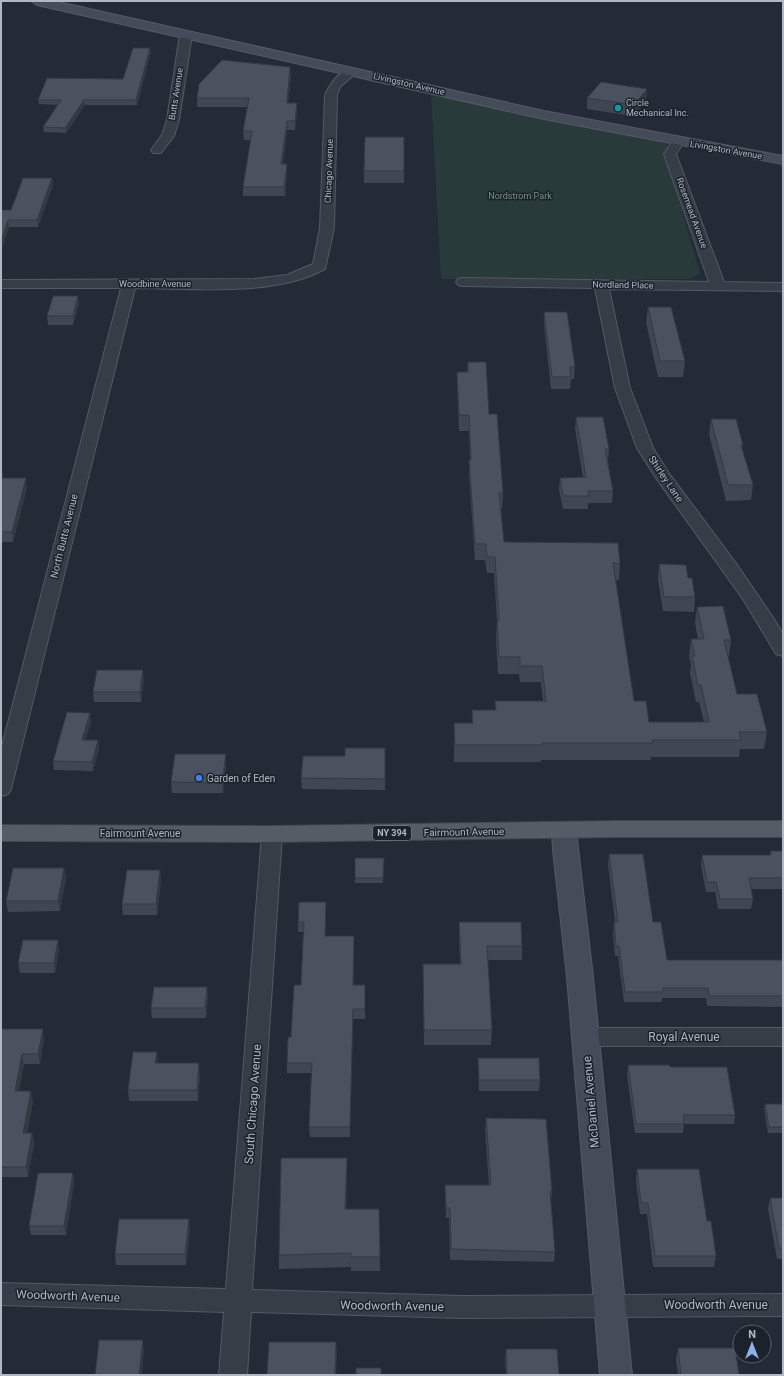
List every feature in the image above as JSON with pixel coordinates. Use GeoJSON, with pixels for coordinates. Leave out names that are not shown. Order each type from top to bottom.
{"type":"FeatureCollection","features":[{"type":"Feature","properties":{"kind":"main road","name":"Fairmount Avenue"},"geometry":{"type":"LineString","coordinates":[[1,833],[272,834],[783,829]]}},
{"type":"Feature","properties":{"kind":"street","name":"Livingston Avenue"},"geometry":{"type":"LineString","coordinates":[[37,1],[352,70],[544,115],[678,142],[783,160]]}},
{"type":"Feature","properties":{"kind":"street","name":"Butts Avenue"},"geometry":{"type":"LineString","coordinates":[[157,150],[168,136],[173,120],[186,34]]}},
{"type":"Feature","properties":{"kind":"street","name":"Chicago Avenue"},"geometry":{"type":"LineString","coordinates":[[308,273],[320,266],[327,228],[331,95],[334,85],[352,70]]}},
{"type":"Feature","properties":{"kind":"street","name":"Rosemead Avenue"},"geometry":{"type":"LineString","coordinates":[[678,142],[670,154],[718,286]]}},
{"type":"Feature","properties":{"kind":"street","name":"Woodbine Avenue"},"geometry":{"type":"LineString","coordinates":[[1,284],[262,282],[296,278],[308,273]]}},
{"type":"Feature","properties":{"kind":"street","name":"Nordland Place"},"geometry":{"type":"LineString","coordinates":[[463,282],[783,287]]}},
{"type":"Feature","properties":{"kind":"street","name":"North Butts Avenue"},"geometry":{"type":"LineString","coordinates":[[1,789],[129,284]]}},
{"type":"Feature","properties":{"kind":"street","name":"Shirley Lane"},"geometry":{"type":"LineString","coordinates":[[601,285],[620,386],[631,417],[646,449],[662,475],[753,598],[783,650]]}},
{"type":"Feature","properties":{"kind":"street","name":"McDaniel Avenue"},"geometry":{"type":"LineString","coordinates":[[564,830],[585,1037],[616,1375]]}},
{"type":"Feature","properties":{"kind":"street","name":"South Chicago Avenue"},"geometry":{"type":"LineString","coordinates":[[233,1375],[272,834]]}},
{"type":"Feature","properties":{"kind":"street","name":"Royal Avenue"},"geometry":{"type":"LineString","coordinates":[[585,1037],[783,1037]]}},
{"type":"Feature","properties":{"kind":"street","name":"Woodworth Avenue"},"geometry":{"type":"LineString","coordinates":[[1,1294],[462,1308],[609,1305],[783,1305]]}},
{"type":"Feature","properties":{"kind":"green space","name":"Nordstrom Park"},"geometry":{"type":"Polygon","coordinates":[[[431,93],[668,143],[666,155],[700,273],[690,279],[441,279],[431,93]]]}},
{"type":"Feature","properties":{"kind":"building"},"geometry":{"type":"Polygon","coordinates":[[[133,48],[150,48],[136,100],[84,100],[65,128],[43,127],[61,100],[38,100],[47,78],[123,79],[133,48]]]}},
{"type":"Feature","properties":{"kind":"building"},"geometry":{"type":"Polygon","coordinates":[[[222,60],[290,67],[287,103],[297,103],[295,121],[287,121],[281,164],[287,164],[284,187],[243,187],[252,131],[243,131],[249,98],[197,98],[199,84],[222,60]]]}},
{"type":"Feature","properties":{"kind":"building"},"geometry":{"type":"Polygon","coordinates":[[[601,82],[647,89],[634,105],[587,98],[601,82]]]}},
{"type":"Feature","properties":{"kind":"building"},"geometry":{"type":"Polygon","coordinates":[[[365,137],[404,137],[404,171],[364,171],[365,137]]]}},
{"type":"Feature","properties":{"kind":"building"},"geometry":{"type":"Polygon","coordinates":[[[23,178],[52,178],[37,220],[8,220],[1,241],[1,210],[11,210],[23,178]]]}},
{"type":"Feature","properties":{"kind":"building"},"geometry":{"type":"Polygon","coordinates":[[[53,296],[78,296],[73,316],[47,316],[53,296]]]}},
{"type":"Feature","properties":{"kind":"building"},"geometry":{"type":"Polygon","coordinates":[[[648,307],[671,307],[685,361],[660,361],[648,307]]]}},
{"type":"Feature","properties":{"kind":"building"},"geometry":{"type":"Polygon","coordinates":[[[544,312],[567,312],[575,367],[570,367],[571,377],[552,377],[544,312]]]}},
{"type":"Feature","properties":{"kind":"building"},"geometry":{"type":"Polygon","coordinates":[[[468,362],[486,362],[489,414],[497,414],[503,493],[499,493],[504,542],[618,543],[620,564],[613,563],[634,701],[646,701],[649,722],[709,722],[701,685],[698,685],[692,656],[695,656],[691,639],[704,639],[697,607],[723,606],[731,640],[724,640],[737,694],[757,694],[767,732],[739,732],[741,740],[652,740],[653,743],[455,745],[454,723],[473,723],[472,710],[496,710],[495,701],[546,701],[542,666],[520,666],[520,657],[499,657],[497,621],[499,621],[495,557],[487,557],[486,544],[475,544],[469,460],[471,460],[469,415],[459,415],[457,372],[468,372],[468,362]]]}},
{"type":"Feature","properties":{"kind":"building"},"geometry":{"type":"Polygon","coordinates":[[[576,417],[603,417],[609,449],[605,449],[613,491],[588,491],[589,496],[563,496],[560,478],[586,477],[576,417]]]}},
{"type":"Feature","properties":{"kind":"building"},"geometry":{"type":"Polygon","coordinates":[[[711,419],[736,419],[743,445],[741,445],[753,485],[728,485],[711,419]]]}},
{"type":"Feature","properties":{"kind":"building"},"geometry":{"type":"Polygon","coordinates":[[[1,478],[26,478],[12,532],[1,532],[1,478]]]}},
{"type":"Feature","properties":{"kind":"building"},"geometry":{"type":"Polygon","coordinates":[[[659,564],[686,565],[688,578],[692,578],[695,597],[664,597],[659,564]]]}},
{"type":"Feature","properties":{"kind":"building"},"geometry":{"type":"Polygon","coordinates":[[[97,670],[143,670],[140,692],[93,692],[97,670]]]}},
{"type":"Feature","properties":{"kind":"building"},"geometry":{"type":"Polygon","coordinates":[[[67,712],[90,713],[82,740],[98,740],[92,762],[53,761],[67,712]]]}},
{"type":"Feature","properties":{"kind":"building"},"geometry":{"type":"Polygon","coordinates":[[[345,748],[385,748],[385,779],[301,778],[303,756],[345,756],[345,748]]]}},
{"type":"Feature","properties":{"kind":"building","name":"Garden of Eden"},"geometry":{"type":"Polygon","coordinates":[[[175,754],[226,754],[222,783],[171,782],[175,754]]]}},
{"type":"Feature","properties":{"kind":"building"},"geometry":{"type":"Polygon","coordinates":[[[770,851],[783,851],[783,878],[749,878],[753,899],[720,899],[716,882],[707,882],[702,855],[771,855],[770,851]]]}},
{"type":"Feature","properties":{"kind":"building"},"geometry":{"type":"Polygon","coordinates":[[[609,854],[643,854],[653,922],[661,922],[667,960],[783,960],[783,996],[709,996],[708,988],[663,988],[663,992],[625,992],[619,946],[616,946],[614,922],[618,922],[609,854]]]}},
{"type":"Feature","properties":{"kind":"building"},"geometry":{"type":"Polygon","coordinates":[[[355,858],[384,858],[383,878],[355,878],[355,858]]]}},
{"type":"Feature","properties":{"kind":"building"},"geometry":{"type":"Polygon","coordinates":[[[13,868],[64,868],[58,901],[6,901],[13,868]]]}},
{"type":"Feature","properties":{"kind":"building"},"geometry":{"type":"Polygon","coordinates":[[[127,870],[160,870],[156,904],[122,904],[127,870]]]}},
{"type":"Feature","properties":{"kind":"building"},"geometry":{"type":"Polygon","coordinates":[[[299,902],[326,902],[325,936],[354,936],[353,985],[365,985],[365,1009],[353,1009],[350,1127],[309,1127],[312,1063],[287,1063],[288,1037],[291,1037],[294,985],[301,985],[304,922],[298,922],[299,902]]]}},
{"type":"Feature","properties":{"kind":"building"},"geometry":{"type":"Polygon","coordinates":[[[459,922],[521,922],[522,946],[487,946],[492,1030],[424,1030],[423,964],[461,964],[459,922]]]}},
{"type":"Feature","properties":{"kind":"building"},"geometry":{"type":"Polygon","coordinates":[[[23,940],[58,940],[54,963],[18,963],[23,940]]]}},
{"type":"Feature","properties":{"kind":"building"},"geometry":{"type":"Polygon","coordinates":[[[154,987],[207,987],[205,1008],[151,1008],[154,987]]]}},
{"type":"Feature","properties":{"kind":"building"},"geometry":{"type":"Polygon","coordinates":[[[1,1029],[43,1029],[38,1054],[22,1054],[15,1091],[31,1091],[23,1133],[32,1133],[26,1167],[1,1167],[1,1029]]]}},
{"type":"Feature","properties":{"kind":"building"},"geometry":{"type":"Polygon","coordinates":[[[133,1052],[157,1052],[155,1063],[199,1063],[197,1090],[128,1090],[133,1052]]]}},
{"type":"Feature","properties":{"kind":"building"},"geometry":{"type":"Polygon","coordinates":[[[478,1058],[539,1058],[540,1080],[479,1080],[478,1058]]]}},
{"type":"Feature","properties":{"kind":"building"},"geometry":{"type":"Polygon","coordinates":[[[628,1065],[727,1067],[735,1115],[683,1115],[684,1124],[636,1124],[628,1065]]]}},
{"type":"Feature","properties":{"kind":"building"},"geometry":{"type":"Polygon","coordinates":[[[765,1104],[783,1104],[783,1127],[769,1127],[765,1104]]]}},
{"type":"Feature","properties":{"kind":"building"},"geometry":{"type":"Polygon","coordinates":[[[486,1118],[546,1119],[555,1252],[451,1249],[450,1208],[446,1208],[445,1185],[491,1185],[486,1118]]]}},
{"type":"Feature","properties":{"kind":"building"},"geometry":{"type":"Polygon","coordinates":[[[281,1158],[347,1158],[345,1209],[379,1209],[380,1257],[351,1257],[351,1253],[279,1255],[281,1158]]]}},
{"type":"Feature","properties":{"kind":"building"},"geometry":{"type":"Polygon","coordinates":[[[637,1169],[699,1169],[707,1221],[711,1221],[716,1256],[655,1256],[648,1203],[641,1203],[637,1169]]]}},
{"type":"Feature","properties":{"kind":"building"},"geometry":{"type":"Polygon","coordinates":[[[38,1173],[73,1173],[64,1226],[29,1226],[38,1173]]]}},
{"type":"Feature","properties":{"kind":"building"},"geometry":{"type":"Polygon","coordinates":[[[770,1198],[783,1198],[783,1248],[779,1248],[770,1198]]]}},
{"type":"Feature","properties":{"kind":"building"},"geometry":{"type":"Polygon","coordinates":[[[119,1219],[189,1219],[185,1254],[115,1254],[119,1219]]]}},
{"type":"Feature","properties":{"kind":"building"},"geometry":{"type":"Polygon","coordinates":[[[99,1340],[143,1340],[139,1375],[95,1375],[99,1340]]]}},
{"type":"Feature","properties":{"kind":"building"},"geometry":{"type":"Polygon","coordinates":[[[269,1342],[336,1342],[335,1375],[267,1375],[269,1342]]]}},
{"type":"Feature","properties":{"kind":"building"},"geometry":{"type":"Polygon","coordinates":[[[678,1348],[732,1348],[732,1364],[737,1364],[739,1375],[681,1375],[678,1348]]]}},
{"type":"Feature","properties":{"kind":"building"},"geometry":{"type":"Polygon","coordinates":[[[506,1349],[557,1349],[559,1375],[507,1375],[506,1349]]]}},
{"type":"Feature","properties":{"kind":"building"},"geometry":{"type":"Polygon","coordinates":[[[356,1368],[381,1368],[381,1375],[356,1375],[356,1368]]]}},
{"type":"Feature","properties":{"kind":"place","name":"Circle Mechanical Inc."},"geometry":{"type":"Point","coordinates":[618,108]}},
{"type":"Feature","properties":{"kind":"place","name":"Garden of Eden"},"geometry":{"type":"Point","coordinates":[199,778]}}]}
